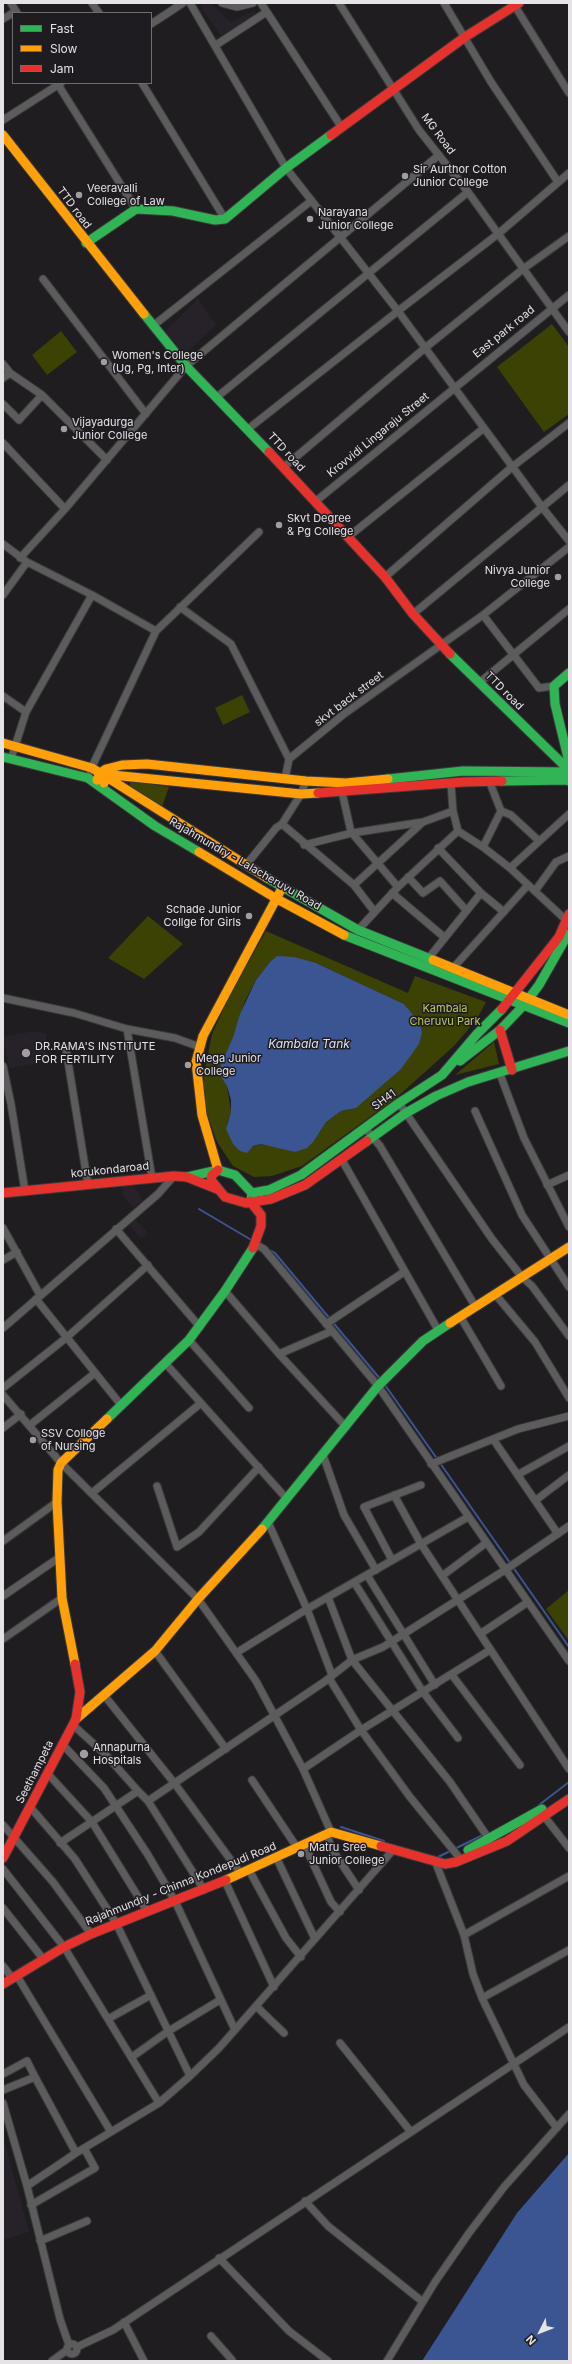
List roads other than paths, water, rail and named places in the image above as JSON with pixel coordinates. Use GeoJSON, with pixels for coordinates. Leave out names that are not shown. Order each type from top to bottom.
{"type":"FeatureCollection","features":[{"type":"Feature","properties":{"kind":"street"},"geometry":{"type":"LineString","coordinates":[[11,3],[16,12]]}},
{"type":"Feature","properties":{"kind":"street"},"geometry":{"type":"LineString","coordinates":[[92,3],[98,12]]}},
{"type":"Feature","properties":{"kind":"street"},"geometry":{"type":"LineString","coordinates":[[152,23],[183,3]]}},
{"type":"Feature","properties":{"kind":"street"},"geometry":{"type":"LineString","coordinates":[[190,3],[216,45],[286,168],[398,310],[512,467],[569,541]]}},
{"type":"Feature","properties":{"kind":"street"},"geometry":{"type":"LineString","coordinates":[[222,3],[237,7],[253,3]]}},
{"type":"Feature","properties":{"kind":"street"},"geometry":{"type":"LineString","coordinates":[[260,3],[265,13],[342,128]]}},
{"type":"Feature","properties":{"kind":"street","name":"MG Road"},"geometry":{"type":"LineString","coordinates":[[339,3],[394,90],[439,155],[468,192],[569,332]]}},
{"type":"Feature","properties":{"kind":"street"},"geometry":{"type":"LineString","coordinates":[[444,3],[491,82],[558,182]]}},
{"type":"Feature","properties":{"kind":"street"},"geometry":{"type":"LineString","coordinates":[[86,243],[136,209],[173,211],[215,220],[225,219],[286,168],[465,37],[515,4],[569,92]]}},
{"type":"Feature","properties":{"kind":"street"},"geometry":{"type":"LineString","coordinates":[[216,45],[265,13]]}},
{"type":"Feature","properties":{"kind":"street"},"geometry":{"type":"LineString","coordinates":[[3,19],[12,14]]}},
{"type":"Feature","properties":{"kind":"street"},"geometry":{"type":"LineString","coordinates":[[3,120],[59,84],[136,209]]}},
{"type":"Feature","properties":{"kind":"street"},"geometry":{"type":"LineString","coordinates":[[143,84],[225,219]]}},
{"type":"Feature","properties":{"kind":"street","name":"TTD road"},"geometry":{"type":"LineString","coordinates":[[3,135],[86,243],[186,366],[316,501],[385,577],[413,614],[441,646],[569,774]]}},
{"type":"Feature","properties":{"kind":"street"},"geometry":{"type":"LineString","coordinates":[[20,558],[65,509],[186,366],[439,155]]}},
{"type":"Feature","properties":{"kind":"street"},"geometry":{"type":"LineString","coordinates":[[248,429],[398,310],[498,234],[569,173]]}},
{"type":"Feature","properties":{"kind":"street"},"geometry":{"type":"LineString","coordinates":[[217,397],[370,274],[468,192]]}},
{"type":"Feature","properties":{"kind":"street"},"geometry":{"type":"LineString","coordinates":[[154,326],[311,201]]}},
{"type":"Feature","properties":{"kind":"street"},"geometry":{"type":"LineString","coordinates":[[284,467],[425,348],[523,269],[569,236]]}},
{"type":"Feature","properties":{"kind":"street"},"geometry":{"type":"LineString","coordinates":[[43,279],[146,414]]}},
{"type":"Feature","properties":{"kind":"street","name":"East park road"},"geometry":{"type":"LineString","coordinates":[[455,387],[569,295]]}},
{"type":"Feature","properties":{"kind":"street"},"geometry":{"type":"LineString","coordinates":[[3,364],[10,373],[42,396],[107,460]]}},
{"type":"Feature","properties":{"kind":"street"},"geometry":{"type":"LineString","coordinates":[[3,378],[10,373]]}},
{"type":"Feature","properties":{"kind":"street","name":"Krovvidi Lingaraju Street"},"geometry":{"type":"LineString","coordinates":[[316,501],[455,387]]}},
{"type":"Feature","properties":{"kind":"street"},"geometry":{"type":"LineString","coordinates":[[5,409],[19,420],[42,396]]}},
{"type":"Feature","properties":{"kind":"street"},"geometry":{"type":"LineString","coordinates":[[385,577],[512,467],[569,423]]}},
{"type":"Feature","properties":{"kind":"street"},"geometry":{"type":"LineString","coordinates":[[348,537],[484,428]]}},
{"type":"Feature","properties":{"kind":"street"},"geometry":{"type":"LineString","coordinates":[[3,443],[65,509]]}},
{"type":"Feature","properties":{"kind":"street"},"geometry":{"type":"LineString","coordinates":[[413,614],[569,486]]}},
{"type":"Feature","properties":{"kind":"street"},"geometry":{"type":"LineString","coordinates":[[259,532],[156,631],[92,768],[95,783],[122,764],[147,764],[252,774],[285,779],[346,783],[463,771],[569,774]]}},
{"type":"Feature","properties":{"kind":"street"},"geometry":{"type":"LineString","coordinates":[[3,544],[27,562],[92,594],[156,631]]}},
{"type":"Feature","properties":{"kind":"street","name":"skvt back street"},"geometry":{"type":"LineString","coordinates":[[289,759],[344,714],[483,615],[569,547]]}},
{"type":"Feature","properties":{"kind":"street"},"geometry":{"type":"LineString","coordinates":[[3,595],[27,562]]}},
{"type":"Feature","properties":{"kind":"street"},"geometry":{"type":"LineString","coordinates":[[7,758],[15,746],[26,712],[92,594]]}},
{"type":"Feature","properties":{"kind":"street"},"geometry":{"type":"LineString","coordinates":[[180,607],[231,644],[289,759],[285,779]]}},
{"type":"Feature","properties":{"kind":"street"},"geometry":{"type":"LineString","coordinates":[[479,683],[569,609]]}},
{"type":"Feature","properties":{"kind":"street"},"geometry":{"type":"LineString","coordinates":[[483,615],[512,655],[539,688],[554,686],[569,673]]}},
{"type":"Feature","properties":{"kind":"street"},"geometry":{"type":"LineString","coordinates":[[554,686],[555,704],[569,774]]}},
{"type":"Feature","properties":{"kind":"street"},"geometry":{"type":"LineString","coordinates":[[3,696],[26,712]]}},
{"type":"Feature","properties":{"kind":"street"},"geometry":{"type":"LineString","coordinates":[[3,743],[92,768],[161,813],[282,888],[358,930],[374,943]]}},
{"type":"Feature","properties":{"kind":"street","name":"Rajahmundry - Lalacheruvu Road"},"geometry":{"type":"LineString","coordinates":[[7,758],[95,783],[156,826],[277,899],[374,943],[426,963],[511,1000],[527,1001],[569,1023]]}},
{"type":"Feature","properties":{"kind":"street"},"geometry":{"type":"LineString","coordinates":[[463,771],[463,782]]}},
{"type":"Feature","properties":{"kind":"street"},"geometry":{"type":"LineString","coordinates":[[252,774],[252,789]]}},
{"type":"Feature","properties":{"kind":"street"},"geometry":{"type":"LineString","coordinates":[[103,776],[126,776],[302,794],[463,782],[490,783],[569,774]]}},
{"type":"Feature","properties":{"kind":"street"},"geometry":{"type":"LineString","coordinates":[[246,865],[276,828],[282,824],[302,794],[306,781]]}},
{"type":"Feature","properties":{"kind":"street"},"geometry":{"type":"LineString","coordinates":[[490,783],[501,811],[511,815],[538,840]]}},
{"type":"Feature","properties":{"kind":"street"},"geometry":{"type":"LineString","coordinates":[[451,784],[453,812],[458,831],[483,847],[510,868],[535,891],[568,917]]}},
{"type":"Feature","properties":{"kind":"street"},"geometry":{"type":"LineString","coordinates":[[342,792],[352,834],[398,887]]}},
{"type":"Feature","properties":{"kind":"street"},"geometry":{"type":"LineString","coordinates":[[483,847],[501,811]]}},
{"type":"Feature","properties":{"kind":"street"},"geometry":{"type":"LineString","coordinates":[[304,845],[352,834],[423,822],[453,812]]}},
{"type":"Feature","properties":{"kind":"street"},"geometry":{"type":"LineString","coordinates":[[156,826],[161,813]]}},
{"type":"Feature","properties":{"kind":"street"},"geometry":{"type":"LineString","coordinates":[[510,868],[538,840],[569,814]]}},
{"type":"Feature","properties":{"kind":"street"},"geometry":{"type":"LineString","coordinates":[[354,885],[378,865],[423,822]]}},
{"type":"Feature","properties":{"kind":"street"},"geometry":{"type":"LineString","coordinates":[[282,824],[304,845],[354,885],[374,911]]}},
{"type":"Feature","properties":{"kind":"street"},"geometry":{"type":"LineString","coordinates":[[358,930],[374,911],[408,877],[458,831]]}},
{"type":"Feature","properties":{"kind":"street"},"geometry":{"type":"LineString","coordinates":[[202,854],[208,841]]}},
{"type":"Feature","properties":{"kind":"street"},"geometry":{"type":"LineString","coordinates":[[438,848],[481,893],[504,912]]}},
{"type":"Feature","properties":{"kind":"street"},"geometry":{"type":"LineString","coordinates":[[535,891],[556,862],[569,856]]}},
{"type":"Feature","properties":{"kind":"street"},"geometry":{"type":"LineString","coordinates":[[408,877],[423,894],[440,881],[466,910]]}},
{"type":"Feature","properties":{"kind":"street"},"geometry":{"type":"LineString","coordinates":[[453,968],[528,885]]}},
{"type":"Feature","properties":{"kind":"street"},"geometry":{"type":"LineString","coordinates":[[218,1170],[202,1115],[197,1084],[196,1062],[203,1036],[237,969],[282,888]]}},
{"type":"Feature","properties":{"kind":"street"},"geometry":{"type":"LineString","coordinates":[[392,893],[444,937]]}},
{"type":"Feature","properties":{"kind":"street"},"geometry":{"type":"LineString","coordinates":[[481,893],[444,937],[426,963],[453,968],[517,992],[527,1001],[569,1015]]}},
{"type":"Feature","properties":{"kind":"street","name":"SH41"},"geometry":{"type":"LineString","coordinates":[[251,1197],[270,1190],[301,1175],[399,1103],[442,1075],[477,1034],[511,1000],[558,937],[568,917]]}},
{"type":"Feature","properties":{"kind":"street"},"geometry":{"type":"LineString","coordinates":[[442,1075],[500,1030],[527,1001],[569,932]]}},
{"type":"Feature","properties":{"kind":"street"},"geometry":{"type":"LineString","coordinates":[[3,998],[74,1013],[127,1029],[175,1038],[200,1047]]}},
{"type":"Feature","properties":{"kind":"street"},"geometry":{"type":"LineString","coordinates":[[127,1029],[152,1178]]}},
{"type":"Feature","properties":{"kind":"street"},"geometry":{"type":"LineString","coordinates":[[500,1030],[512,1070]]}},
{"type":"Feature","properties":{"kind":"street"},"geometry":{"type":"LineString","coordinates":[[66,1049],[88,1184]]}},
{"type":"Feature","properties":{"kind":"street"},"geometry":{"type":"LineString","coordinates":[[251,1197],[271,1199],[305,1185],[373,1138],[406,1113],[436,1096],[468,1082],[500,1074],[569,1051]]}},
{"type":"Feature","properties":{"kind":"street"},"geometry":{"type":"LineString","coordinates":[[3,1071],[11,1104],[24,1191]]}},
{"type":"Feature","properties":{"kind":"street"},"geometry":{"type":"LineString","coordinates":[[500,1074],[524,1138],[569,1227]]}},
{"type":"Feature","properties":{"kind":"street"},"geometry":{"type":"LineString","coordinates":[[399,1103],[492,1239],[522,1277],[532,1286],[569,1336]]}},
{"type":"Feature","properties":{"kind":"street"},"geometry":{"type":"LineString","coordinates":[[475,1111],[522,1215],[549,1259],[569,1287]]}},
{"type":"Feature","properties":{"kind":"street"},"geometry":{"type":"LineString","coordinates":[[365,1128],[416,1204],[475,1306]]}},
{"type":"Feature","properties":{"kind":"street"},"geometry":{"type":"LineString","coordinates":[[342,1160],[438,1330]]}},
{"type":"Feature","properties":{"kind":"street"},"geometry":{"type":"LineString","coordinates":[[217,1189],[211,1180],[212,1175],[218,1170]]}},
{"type":"Feature","properties":{"kind":"street"},"geometry":{"type":"LineString","coordinates":[[74,1722],[80,1692],[62,1598],[57,1502],[58,1470],[62,1463],[121,1405],[166,1364],[200,1327],[255,1243],[261,1215],[251,1197],[235,1175],[218,1170],[187,1177]]}},
{"type":"Feature","properties":{"kind":"street"},"geometry":{"type":"LineString","coordinates":[[547,1185],[569,1175]]}},
{"type":"Feature","properties":{"kind":"street"},"geometry":{"type":"LineString","coordinates":[[3,1328],[116,1228],[158,1194],[174,1176]]}},
{"type":"Feature","properties":{"kind":"street","name":"korukondaroad"},"geometry":{"type":"LineString","coordinates":[[3,1193],[174,1176],[187,1177],[217,1189],[225,1197],[236,1201],[251,1197]]}},
{"type":"Feature","properties":{"kind":"street"},"geometry":{"type":"LineString","coordinates":[[3,1228],[17,1252],[38,1297],[66,1338],[121,1405]]}},
{"type":"Feature","properties":{"kind":"street"},"geometry":{"type":"LineString","coordinates":[[116,1228],[200,1327]]}},
{"type":"Feature","properties":{"kind":"street"},"geometry":{"type":"LineString","coordinates":[[255,1243],[264,1249],[378,1386],[569,1661]]}},
{"type":"Feature","properties":{"kind":"street"},"geometry":{"type":"LineString","coordinates":[[74,1722],[155,1651],[198,1599],[268,1522],[378,1386],[423,1341],[475,1306],[569,1247]]}},
{"type":"Feature","properties":{"kind":"street"},"geometry":{"type":"LineString","coordinates":[[3,1260],[17,1252]]}},
{"type":"Feature","properties":{"kind":"street"},"geometry":{"type":"LineString","coordinates":[[3,1388],[66,1338],[148,1266]]}},
{"type":"Feature","properties":{"kind":"street"},"geometry":{"type":"LineString","coordinates":[[326,1324],[404,1272]]}},
{"type":"Feature","properties":{"kind":"street"},"geometry":{"type":"LineString","coordinates":[[225,1291],[279,1354],[346,1427]]}},
{"type":"Feature","properties":{"kind":"street"},"geometry":{"type":"LineString","coordinates":[[495,1294],[535,1342],[569,1398]]}},
{"type":"Feature","properties":{"kind":"street"},"geometry":{"type":"LineString","coordinates":[[460,1316],[501,1386]]}},
{"type":"Feature","properties":{"kind":"street"},"geometry":{"type":"LineString","coordinates":[[279,1354],[332,1331]]}},
{"type":"Feature","properties":{"kind":"street"},"geometry":{"type":"LineString","coordinates":[[189,1340],[249,1408]]}},
{"type":"Feature","properties":{"kind":"street"},"geometry":{"type":"LineString","coordinates":[[166,1364],[286,1498]]}},
{"type":"Feature","properties":{"kind":"street"},"geometry":{"type":"LineString","coordinates":[[30,1425],[95,1373]]}},
{"type":"Feature","properties":{"kind":"street"},"geometry":{"type":"LineString","coordinates":[[3,1395],[62,1463],[198,1599],[256,1682],[275,1715],[303,1769],[329,1833],[332,1849],[359,1890]]}},
{"type":"Feature","properties":{"kind":"street"},"geometry":{"type":"LineString","coordinates":[[92,1494],[201,1403]]}},
{"type":"Feature","properties":{"kind":"street"},"geometry":{"type":"LineString","coordinates":[[3,1428],[21,1414]]}},
{"type":"Feature","properties":{"kind":"street"},"geometry":{"type":"LineString","coordinates":[[431,1464],[518,1429],[569,1416]]}},
{"type":"Feature","properties":{"kind":"street"},"geometry":{"type":"LineString","coordinates":[[494,1439],[558,1534]]}},
{"type":"Feature","properties":{"kind":"street"},"geometry":{"type":"LineString","coordinates":[[519,1474],[569,1446]]}},
{"type":"Feature","properties":{"kind":"street"},"geometry":{"type":"LineString","coordinates":[[323,1455],[344,1515],[376,1570]]}},
{"type":"Feature","properties":{"kind":"street"},"geometry":{"type":"LineString","coordinates":[[157,1486],[177,1547],[199,1532],[259,1467]]}},
{"type":"Feature","properties":{"kind":"street"},"geometry":{"type":"LineString","coordinates":[[536,1500],[569,1475]]}},
{"type":"Feature","properties":{"kind":"street"},"geometry":{"type":"LineString","coordinates":[[392,1560],[364,1507],[421,1485]]}},
{"type":"Feature","properties":{"kind":"street"},"geometry":{"type":"LineString","coordinates":[[394,1495],[421,1544],[569,1768]]}},
{"type":"Feature","properties":{"kind":"street"},"geometry":{"type":"LineString","coordinates":[[3,1541],[57,1502]]}},
{"type":"Feature","properties":{"kind":"street"},"geometry":{"type":"LineString","coordinates":[[236,1653],[307,1609],[468,1517]]}},
{"type":"Feature","properties":{"kind":"street"},"geometry":{"type":"LineString","coordinates":[[268,1522],[307,1609],[330,1677],[361,1730],[410,1798],[458,1856]]}},
{"type":"Feature","properties":{"kind":"street"},"geometry":{"type":"LineString","coordinates":[[148,1801],[226,1749],[352,1660],[391,1642],[505,1570],[569,1526]]}},
{"type":"Feature","properties":{"kind":"street"},"geometry":{"type":"LineString","coordinates":[[442,1576],[486,1543]]}},
{"type":"Feature","properties":{"kind":"street"},"geometry":{"type":"LineString","coordinates":[[3,1596],[60,1557]]}},
{"type":"Feature","properties":{"kind":"street"},"geometry":{"type":"LineString","coordinates":[[367,1575],[402,1635],[435,1685]]}},
{"type":"Feature","properties":{"kind":"street"},"geometry":{"type":"LineString","coordinates":[[354,1582],[423,1692],[458,1738]]}},
{"type":"Feature","properties":{"kind":"street"},"geometry":{"type":"LineString","coordinates":[[328,1597],[352,1660],[450,1782],[489,1839]]}},
{"type":"Feature","properties":{"kind":"street"},"geometry":{"type":"LineString","coordinates":[[3,1639],[62,1598]]}},
{"type":"Feature","properties":{"kind":"street"},"geometry":{"type":"LineString","coordinates":[[480,1634],[528,1602]]}},
{"type":"Feature","properties":{"kind":"street"},"geometry":{"type":"LineString","coordinates":[[303,1769],[361,1730],[452,1675],[490,1650]]}},
{"type":"Feature","properties":{"kind":"street"},"geometry":{"type":"LineString","coordinates":[[155,1651],[226,1749]]}},
{"type":"Feature","properties":{"kind":"street"},"geometry":{"type":"LineString","coordinates":[[452,1675],[520,1765]]}},
{"type":"Feature","properties":{"kind":"street"},"geometry":{"type":"LineString","coordinates":[[104,1695],[245,1872],[286,1938],[300,1957]]}},
{"type":"Feature","properties":{"kind":"street"},"geometry":{"type":"LineString","coordinates":[[74,1722],[148,1801],[204,1890]]}},
{"type":"Feature","properties":{"kind":"street","name":"Seethampeta"},"geometry":{"type":"LineString","coordinates":[[3,1858],[13,1836],[31,1808],[74,1722]]}},
{"type":"Feature","properties":{"kind":"street"},"geometry":{"type":"LineString","coordinates":[[63,1745],[104,1788],[175,1901],[235,2030]]}},
{"type":"Feature","properties":{"kind":"street"},"geometry":{"type":"LineString","coordinates":[[48,1774],[92,1822],[147,1911]]}},
{"type":"Feature","properties":{"kind":"street"},"geometry":{"type":"LineString","coordinates":[[252,1780],[301,1848],[331,1902],[340,1912]]}},
{"type":"Feature","properties":{"kind":"street"},"geometry":{"type":"LineString","coordinates":[[60,1843],[138,1791]]}},
{"type":"Feature","properties":{"kind":"street"},"geometry":{"type":"LineString","coordinates":[[445,1864],[569,1792]]}},
{"type":"Feature","properties":{"kind":"street"},"geometry":{"type":"LineString","coordinates":[[329,1833],[394,1849],[445,1864],[456,1862],[507,1840],[569,1799]]}},
{"type":"Feature","properties":{"kind":"street"},"geometry":{"type":"LineString","coordinates":[[31,1808],[75,1859],[116,1923],[167,2032],[190,2076]]}},
{"type":"Feature","properties":{"kind":"street"},"geometry":{"type":"LineString","coordinates":[[544,1816],[569,1848]]}},
{"type":"Feature","properties":{"kind":"street"},"geometry":{"type":"LineString","coordinates":[[3,1825],[52,1882],[92,1934]]}},
{"type":"Feature","properties":{"kind":"street","name":"Rajahmundry - Chinna Kondepudi Road"},"geometry":{"type":"LineString","coordinates":[[3,1984],[64,1947],[92,1934],[116,1923],[204,1890],[277,1859],[329,1833]]}},
{"type":"Feature","properties":{"kind":"street"},"geometry":{"type":"LineString","coordinates":[[27,2186],[76,2153],[159,2102],[190,2076],[219,2048],[274,1988],[394,1849]]}},
{"type":"Feature","properties":{"kind":"street"},"geometry":{"type":"LineString","coordinates":[[277,1859],[315,1940]]}},
{"type":"Feature","properties":{"kind":"street"},"geometry":{"type":"LineString","coordinates":[[435,1861],[464,1935],[473,1974],[482,1998],[512,2063],[524,2085],[557,2128]]}},
{"type":"Feature","properties":{"kind":"street"},"geometry":{"type":"LineString","coordinates":[[3,1869],[64,1947],[159,2102]]}},
{"type":"Feature","properties":{"kind":"street"},"geometry":{"type":"LineString","coordinates":[[464,1935],[569,1876]]}},
{"type":"Feature","properties":{"kind":"street"},"geometry":{"type":"LineString","coordinates":[[225,1881],[274,1988]]}},
{"type":"Feature","properties":{"kind":"street"},"geometry":{"type":"LineString","coordinates":[[3,1908],[44,1960]]}},
{"type":"Feature","properties":{"kind":"street"},"geometry":{"type":"LineString","coordinates":[[482,1998],[569,1950]]}},
{"type":"Feature","properties":{"kind":"street"},"geometry":{"type":"LineString","coordinates":[[3,1966],[15,1978],[111,2132]]}},
{"type":"Feature","properties":{"kind":"street"},"geometry":{"type":"LineString","coordinates":[[108,2019],[151,1995]]}},
{"type":"Feature","properties":{"kind":"street"},"geometry":{"type":"LineString","coordinates":[[132,2057],[167,2032],[220,2000]]}},
{"type":"Feature","properties":{"kind":"street"},"geometry":{"type":"LineString","coordinates":[[256,2006],[284,2033]]}},
{"type":"Feature","properties":{"kind":"street"},"geometry":{"type":"LineString","coordinates":[[52,2361],[69,2350],[74,2344],[77,2347],[113,2330],[512,2063],[569,2028]]}},
{"type":"Feature","properties":{"kind":"street"},"geometry":{"type":"LineString","coordinates":[[340,2043],[411,2132]]}},
{"type":"Feature","properties":{"kind":"street"},"geometry":{"type":"LineString","coordinates":[[3,2074],[27,2062],[76,2153]]}},
{"type":"Feature","properties":{"kind":"street"},"geometry":{"type":"LineString","coordinates":[[3,2090],[35,2078]]}},
{"type":"Feature","properties":{"kind":"street"},"geometry":{"type":"LineString","coordinates":[[3,2103],[27,2186],[40,2242],[69,2350],[67,2361]]}},
{"type":"Feature","properties":{"kind":"street"},"geometry":{"type":"LineString","coordinates":[[387,2361],[423,2302],[469,2233],[504,2187],[569,2114]]}},
{"type":"Feature","properties":{"kind":"street"},"geometry":{"type":"LineString","coordinates":[[31,2205],[95,2168],[84,2148]]}},
{"type":"Feature","properties":{"kind":"street"},"geometry":{"type":"LineString","coordinates":[[305,2201],[328,2226],[423,2302]]}},
{"type":"Feature","properties":{"kind":"street"},"geometry":{"type":"LineString","coordinates":[[40,2242],[87,2221]]}},
{"type":"Feature","properties":{"kind":"street"},"geometry":{"type":"LineString","coordinates":[[219,2258],[289,2331],[328,2361]]}},
{"type":"Feature","properties":{"kind":"street"},"geometry":{"type":"LineString","coordinates":[[124,2322],[144,2361]]}},
{"type":"Feature","properties":{"kind":"street"},"geometry":{"type":"LineString","coordinates":[[211,2336],[232,2361]]}},
{"type":"Feature","properties":{"kind":"water","name":"Kambala Tank"},"geometry":{"type":"Polygon","coordinates":[[[277,956],[294,957],[316,963],[404,1004],[420,1023],[422,1033],[419,1044],[401,1069],[356,1108],[341,1111],[326,1122],[314,1141],[307,1148],[295,1152],[261,1144],[253,1146],[247,1153],[240,1151],[233,1144],[226,1129],[231,1111],[231,1100],[227,1086],[218,1072],[233,1037],[240,1014],[256,980],[270,962],[277,956]]]}},
{"type":"Feature","properties":{"kind":"water"},"geometry":{"type":"Polygon","coordinates":[[[569,2153],[569,2361],[422,2361],[517,2213],[569,2153]]]}},
{"type":"Feature","properties":{"kind":"waterway"},"geometry":{"type":"LineString","coordinates":[[199,1209],[253,1241]]}},
{"type":"Feature","properties":{"kind":"waterway"},"geometry":{"type":"LineString","coordinates":[[269,1250],[275,1253],[381,1380]]}},
{"type":"Feature","properties":{"kind":"waterway"},"geometry":{"type":"LineString","coordinates":[[385,1385],[438,1460]]}},
{"type":"Feature","properties":{"kind":"waterway"},"geometry":{"type":"LineString","coordinates":[[440,1463],[569,1647]]}},
{"type":"Feature","properties":{"kind":"waterway"},"geometry":{"type":"LineString","coordinates":[[539,1805],[569,1782]]}},
{"type":"Feature","properties":{"kind":"waterway"},"geometry":{"type":"LineString","coordinates":[[341,1827],[384,1841]]}},
{"type":"Feature","properties":{"kind":"waterway"},"geometry":{"type":"LineString","coordinates":[[438,1857],[485,1834]]}},
{"type":"Feature","properties":{"kind":"place","name":"Sir Aurthor Cotton Junior College"},"geometry":{"type":"Point","coordinates":[405,176]}},
{"type":"Feature","properties":{"kind":"place","name":"Veeravalli College of Law"},"geometry":{"type":"Point","coordinates":[79,195]}},
{"type":"Feature","properties":{"kind":"place","name":"Narayana Junior College"},"geometry":{"type":"Point","coordinates":[310,219]}},
{"type":"Feature","properties":{"kind":"place","name":"Women's College (Ug, Pg, Inter)"},"geometry":{"type":"Point","coordinates":[104,362]}},
{"type":"Feature","properties":{"kind":"place","name":"Vijayadurga Junior College"},"geometry":{"type":"Point","coordinates":[64,429]}},
{"type":"Feature","properties":{"kind":"place","name":"Skvt Degree & Pg College"},"geometry":{"type":"Point","coordinates":[279,525]}},
{"type":"Feature","properties":{"kind":"place","name":"Nivya Junior College"},"geometry":{"type":"Point","coordinates":[558,577]}},
{"type":"Feature","properties":{"kind":"place","name":"Schade Junior Collge for Girls"},"geometry":{"type":"Point","coordinates":[249,916]}},
{"type":"Feature","properties":{"kind":"place","name":"DR.RAMA'S INSTITUTE FOR FERTILITY"},"geometry":{"type":"Point","coordinates":[26,1053]}},
{"type":"Feature","properties":{"kind":"place","name":"Mega Junior College"},"geometry":{"type":"Point","coordinates":[188,1065]}},
{"type":"Feature","properties":{"kind":"place","name":"SSV Colloge of Nursing"},"geometry":{"type":"Point","coordinates":[33,1440]}},
{"type":"Feature","properties":{"kind":"place","name":"Annapurna Hospitals"},"geometry":{"type":"Point","coordinates":[84,1754]}},
{"type":"Feature","properties":{"kind":"place","name":"Matru Sree Junior College"},"geometry":{"type":"Point","coordinates":[301,1854]}},
{"type":"Feature","properties":{"kind":"park label","name":"Kambala Cheruvu Park"},"geometry":{"type":"Point","coordinates":[445,1015]}}]}
